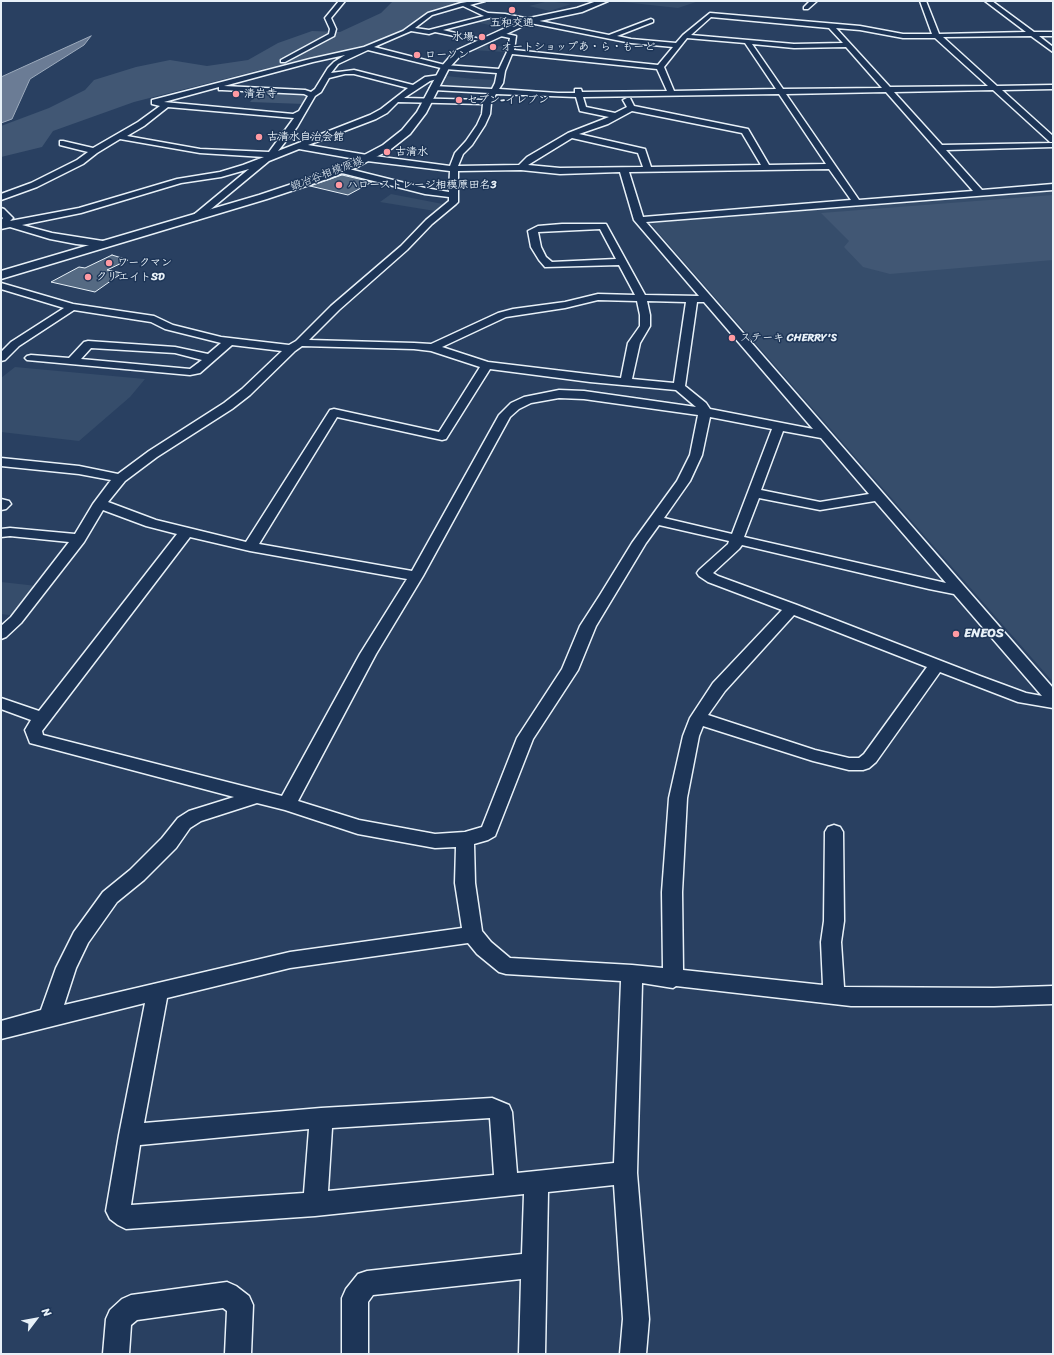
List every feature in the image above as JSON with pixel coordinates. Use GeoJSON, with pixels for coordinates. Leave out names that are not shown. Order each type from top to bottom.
{"type":"FeatureCollection","features":[{"type":"Feature","properties":{"kind":"main road","name":"鍛冶谷相模原線"},"geometry":{"type":"LineString","coordinates":[[1,275],[307,183],[341,170],[367,158],[391,144],[406,132],[421,113],[442,72],[458,53],[528,21],[579,10],[604,1]]}},
{"type":"Feature","properties":{"kind":"street"},"geometry":{"type":"LineString","coordinates":[[242,78],[286,59],[332,35],[333,29],[328,18],[342,1]]}},
{"type":"Feature","properties":{"kind":"street"},"geometry":{"type":"LineString","coordinates":[[196,217],[271,156],[303,112],[330,70],[346,57],[410,29],[430,14],[463,4],[482,1]]}},
{"type":"Feature","properties":{"kind":"street"},"geometry":{"type":"LineString","coordinates":[[806,8],[814,1]]}},
{"type":"Feature","properties":{"kind":"street"},"geometry":{"type":"LineString","coordinates":[[923,1],[936,35],[1053,140]]}},
{"type":"Feature","properties":{"kind":"street"},"geometry":{"type":"LineString","coordinates":[[988,1],[1053,50]]}},
{"type":"Feature","properties":{"kind":"street"},"geometry":{"type":"LineString","coordinates":[[463,4],[491,16]]}},
{"type":"Feature","properties":{"kind":"street"},"geometry":{"type":"LineString","coordinates":[[660,67],[685,36],[710,15],[778,22],[865,28],[903,36],[1053,34]]}},
{"type":"Feature","properties":{"kind":"street"},"geometry":{"type":"LineString","coordinates":[[410,29],[426,32],[491,16],[505,16],[631,41],[678,45]]}},
{"type":"Feature","properties":{"kind":"street"},"geometry":{"type":"LineString","coordinates":[[610,37],[652,21]]}},
{"type":"Feature","properties":{"kind":"street"},"geometry":{"type":"LineString","coordinates":[[830,25],[980,193]]}},
{"type":"Feature","properties":{"kind":"street"},"geometry":{"type":"LineString","coordinates":[[434,30],[482,41]]}},
{"type":"Feature","properties":{"kind":"street"},"geometry":{"type":"LineString","coordinates":[[570,30],[563,33],[608,41],[618,38]]}},
{"type":"Feature","properties":{"kind":"street"},"geometry":{"type":"LineString","coordinates":[[1,634],[8,619],[79,539],[100,504],[120,478],[153,454],[228,406],[256,383],[335,308],[404,248],[429,222],[453,202],[453,169],[458,154],[469,143],[481,125],[486,114],[488,102],[499,83],[501,71],[510,52],[514,37],[498,34]]}},
{"type":"Feature","properties":{"kind":"street"},"geometry":{"type":"LineString","coordinates":[[685,36],[794,46],[848,45]]}},
{"type":"Feature","properties":{"kind":"street"},"geometry":{"type":"LineString","coordinates":[[619,46],[631,41]]}},
{"type":"Feature","properties":{"kind":"street"},"geometry":{"type":"LineString","coordinates":[[747,42],[857,203]]}},
{"type":"Feature","properties":{"kind":"street"},"geometry":{"type":"LineString","coordinates":[[512,43],[521,43]]}},
{"type":"Feature","properties":{"kind":"street"},"geometry":{"type":"LineString","coordinates":[[303,112],[294,116],[166,105],[155,102],[312,60],[368,48],[409,58],[442,72]]}},
{"type":"Feature","properties":{"kind":"street"},"geometry":{"type":"LineString","coordinates":[[510,52],[660,67]]}},
{"type":"Feature","properties":{"kind":"street"},"geometry":{"type":"LineString","coordinates":[[398,62],[409,58]]}},
{"type":"Feature","properties":{"kind":"street"},"geometry":{"type":"LineString","coordinates":[[660,67],[672,94]]}},
{"type":"Feature","properties":{"kind":"street"},"geometry":{"type":"LineString","coordinates":[[429,72],[501,71]]}},
{"type":"Feature","properties":{"kind":"street"},"geometry":{"type":"LineString","coordinates":[[327,76],[345,72],[354,72],[415,88]]}},
{"type":"Feature","properties":{"kind":"street"},"geometry":{"type":"LineString","coordinates":[[5,226],[81,210],[180,181],[231,172],[373,117],[384,111],[397,100],[428,79],[442,72]]}},
{"type":"Feature","properties":{"kind":"street"},"geometry":{"type":"LineString","coordinates":[[434,88],[494,92],[672,94],[1053,87]]}},
{"type":"Feature","properties":{"kind":"street"},"geometry":{"type":"LineString","coordinates":[[182,94],[186,95],[222,88],[305,92],[312,96]]}},
{"type":"Feature","properties":{"kind":"street"},"geometry":{"type":"LineString","coordinates":[[579,93],[583,109],[617,116]]}},
{"type":"Feature","properties":{"kind":"street"},"geometry":{"type":"LineString","coordinates":[[626,94],[631,108]]}},
{"type":"Feature","properties":{"kind":"street"},"geometry":{"type":"LineString","coordinates":[[397,100],[488,102]]}},
{"type":"Feature","properties":{"kind":"street"},"geometry":{"type":"LineString","coordinates":[[1,197],[34,186],[80,162],[94,150],[141,124],[166,105]]}},
{"type":"Feature","properties":{"kind":"street"},"geometry":{"type":"LineString","coordinates":[[521,167],[530,159],[571,135],[585,128],[605,122],[631,108],[745,131],[767,168]]}},
{"type":"Feature","properties":{"kind":"street"},"geometry":{"type":"LineString","coordinates":[[571,135],[642,151],[648,170]]}},
{"type":"Feature","properties":{"kind":"street"},"geometry":{"type":"LineString","coordinates":[[120,136],[195,150],[271,156]]}},
{"type":"Feature","properties":{"kind":"street"},"geometry":{"type":"LineString","coordinates":[[63,143],[94,150]]}},
{"type":"Feature","properties":{"kind":"street"},"geometry":{"type":"LineString","coordinates":[[940,148],[1053,145]]}},
{"type":"Feature","properties":{"kind":"street"},"geometry":{"type":"LineString","coordinates":[[297,146],[367,158],[453,169],[521,167],[560,171],[831,166]]}},
{"type":"Feature","properties":{"kind":"street"},"geometry":{"type":"LineString","coordinates":[[341,170],[425,191],[453,195]]}},
{"type":"Feature","properties":{"kind":"street"},"geometry":{"type":"LineString","coordinates":[[624,170],[639,220],[1053,698]]}},
{"type":"Feature","properties":{"kind":"street"},"geometry":{"type":"LineString","coordinates":[[639,220],[1053,187]]}},
{"type":"Feature","properties":{"kind":"street"},"geometry":{"type":"LineString","coordinates":[[1,211],[8,218],[5,226]]}},
{"type":"Feature","properties":{"kind":"street"},"geometry":{"type":"LineString","coordinates":[[5,226],[50,236],[106,244]]}},
{"type":"Feature","properties":{"kind":"street"},"geometry":{"type":"LineString","coordinates":[[621,262],[549,265],[542,258],[536,247],[533,231],[538,229],[562,227],[603,226],[641,297],[645,326],[634,343],[626,382]]}},
{"type":"Feature","properties":{"kind":"street"},"geometry":{"type":"LineString","coordinates":[[1,286],[72,307],[154,319],[169,327],[229,342],[296,346],[414,346],[432,348],[487,365],[590,379],[679,387],[702,406],[705,412],[696,455],[683,481],[639,543],[588,626],[570,670],[525,738],[489,831],[482,835],[465,839],[435,841],[358,827],[287,804],[36,739],[33,730],[186,532]]}},
{"type":"Feature","properties":{"kind":"street"},"geometry":{"type":"LineString","coordinates":[[432,348],[502,315],[565,305],[598,297],[707,299]]}},
{"type":"Feature","properties":{"kind":"street"},"geometry":{"type":"LineString","coordinates":[[679,387],[692,299]]}},
{"type":"Feature","properties":{"kind":"street"},"geometry":{"type":"LineString","coordinates":[[1,358],[15,344],[72,307]]}},
{"type":"Feature","properties":{"kind":"street"},"geometry":{"type":"LineString","coordinates":[[31,358],[190,372],[196,371],[229,342]]}},
{"type":"Feature","properties":{"kind":"street"},"geometry":{"type":"LineString","coordinates":[[72,362],[88,344],[175,350],[209,358]]}},
{"type":"Feature","properties":{"kind":"street"},"geometry":{"type":"LineString","coordinates":[[250,547],[334,413],[442,436],[487,365]]}},
{"type":"Feature","properties":{"kind":"street"},"geometry":{"type":"LineString","coordinates":[[287,804],[368,654],[416,576],[505,415],[515,406],[528,400],[559,394],[584,394],[705,412],[824,435]]}},
{"type":"Feature","properties":{"kind":"street"},"geometry":{"type":"LineString","coordinates":[[779,426],[734,546],[704,573],[712,579],[792,608],[1024,698],[1053,703]]}},
{"type":"Feature","properties":{"kind":"street"},"geometry":{"type":"LineString","coordinates":[[1,462],[79,470],[120,478]]}},
{"type":"Feature","properties":{"kind":"street"},"geometry":{"type":"LineString","coordinates":[[754,493],[820,506],[878,497]]}},
{"type":"Feature","properties":{"kind":"street"},"geometry":{"type":"LineString","coordinates":[[1,503],[4,504],[1,506]]}},
{"type":"Feature","properties":{"kind":"street"},"geometry":{"type":"LineString","coordinates":[[100,504],[151,523],[250,547],[416,576]]}},
{"type":"Feature","properties":{"kind":"street"},"geometry":{"type":"LineString","coordinates":[[656,520],[929,585],[959,590]]}},
{"type":"Feature","properties":{"kind":"street"},"geometry":{"type":"LineString","coordinates":[[1,533],[10,532],[79,539]]}},
{"type":"Feature","properties":{"kind":"street"},"geometry":{"type":"LineString","coordinates":[[673,979],[672,892],[678,798],[691,736],[698,718],[719,687],[792,608]]}},
{"type":"Feature","properties":{"kind":"street"},"geometry":{"type":"LineString","coordinates":[[698,718],[813,755],[849,764],[863,764],[870,758],[937,665]]}},
{"type":"Feature","properties":{"kind":"street"},"geometry":{"type":"LineString","coordinates":[[1,703],[42,718]]}},
{"type":"Feature","properties":{"kind":"street"},"geometry":{"type":"LineString","coordinates":[[49,1016],[66,968],[81,938],[110,897],[137,875],[169,843],[184,823],[195,816],[257,796]]}},
{"type":"Feature","properties":{"kind":"street"},"geometry":{"type":"LineString","coordinates":[[834,832],[834,921],[832,942],[834,995]]}},
{"type":"Feature","properties":{"kind":"street"},"geometry":{"type":"LineString","coordinates":[[465,839],[466,883],[473,934],[484,948],[506,966],[632,973],[673,979],[834,995],[970,997],[1053,995]]}},
{"type":"Feature","properties":{"kind":"street"},"geometry":{"type":"LineString","coordinates":[[1,1030],[49,1016],[290,960],[473,934]]}},
{"type":"Feature","properties":{"kind":"street"},"geometry":{"type":"LineString","coordinates":[[632,973],[625,1173],[636,1319],[634,1354]]}},
{"type":"Feature","properties":{"kind":"street"},"geometry":{"type":"LineString","coordinates":[[158,991],[130,1135],[118,1211],[126,1217],[314,1204],[625,1173]]}},
{"type":"Feature","properties":{"kind":"street"},"geometry":{"type":"LineString","coordinates":[[130,1135],[321,1118],[492,1108],[501,1112],[506,1185]]}},
{"type":"Feature","properties":{"kind":"street"},"geometry":{"type":"LineString","coordinates":[[314,1204],[321,1118]]}},
{"type":"Feature","properties":{"kind":"street"},"geometry":{"type":"LineString","coordinates":[[532,1354],[536,1182]]}},
{"type":"Feature","properties":{"kind":"street"},"geometry":{"type":"LineString","coordinates":[[355,1354],[355,1298],[367,1283],[535,1265]]}},
{"type":"Feature","properties":{"kind":"street"},"geometry":{"type":"LineString","coordinates":[[116,1354],[119,1319],[131,1308],[227,1295],[240,1305],[238,1354]]}},
{"type":"Feature","properties":{"kind":"shaded area"},"geometry":{"type":"Polygon","coordinates":[[[393,1],[474,1],[442,7],[427,12],[412,24],[408,30],[366,48],[339,52],[260,70],[134,102],[53,131],[42,147],[1,157],[1,126],[49,108],[85,90],[94,80],[136,67],[170,60],[207,66],[248,60],[278,43],[312,31],[340,32],[381,13],[393,1]]]}},
{"type":"Feature","properties":{"kind":"shaded area"},"geometry":{"type":"Polygon","coordinates":[[[549,1],[571,4],[550,11],[529,6],[549,1]]]}},
{"type":"Feature","properties":{"kind":"shaded area"},"geometry":{"type":"Polygon","coordinates":[[[614,1],[693,1],[696,2],[678,8],[614,1]]]}},
{"type":"Feature","properties":{"kind":"shaded area"},"geometry":{"type":"Polygon","coordinates":[[[494,17],[503,17],[522,21],[504,28],[475,22],[494,17]]]}},
{"type":"Feature","properties":{"kind":"shaded area"},"geometry":{"type":"Polygon","coordinates":[[[91,36],[84,45],[30,79],[12,119],[1,123],[1,77],[91,36]]]}},
{"type":"Feature","properties":{"kind":"shaded area"},"geometry":{"type":"Polygon","coordinates":[[[479,45],[509,47],[506,52],[470,50],[479,45]]]}},
{"type":"Feature","properties":{"kind":"shaded area"},"geometry":{"type":"Polygon","coordinates":[[[446,76],[497,80],[492,90],[441,87],[446,76]]]}},
{"type":"Feature","properties":{"kind":"shaded area"},"geometry":{"type":"Polygon","coordinates":[[[259,91],[307,94],[309,97],[304,104],[250,102],[259,91]]]}},
{"type":"Feature","properties":{"kind":"shaded area"},"geometry":{"type":"Polygon","coordinates":[[[1053,189],[1053,682],[649,222],[1053,189]]]}},
{"type":"Feature","properties":{"kind":"shaded area"},"geometry":{"type":"Polygon","coordinates":[[[391,194],[448,205],[441,210],[435,211],[380,202],[391,194]]]}},
{"type":"Feature","properties":{"kind":"shaded area"},"geometry":{"type":"Polygon","coordinates":[[[1053,195],[1053,260],[890,274],[863,267],[844,247],[849,241],[821,213],[1053,195]]]}},
{"type":"Feature","properties":{"kind":"shaded area"},"geometry":{"type":"Polygon","coordinates":[[[15,367],[145,379],[130,397],[79,441],[1,432],[1,378],[15,367]]]}},
{"type":"Feature","properties":{"kind":"shaded area"},"geometry":{"type":"Polygon","coordinates":[[[1,582],[37,586],[17,612],[9,615],[1,614],[1,582]]]}},
{"type":"Feature","properties":{"kind":"building","name":"ハローストレージ相模原田名3"},"geometry":{"type":"Polygon","coordinates":[[[342,175],[372,182],[348,195],[310,186],[342,175]]]}},
{"type":"Feature","properties":{"kind":"building","name":"クリエイトSD"},"geometry":{"type":"Polygon","coordinates":[[[112,255],[128,260],[107,270],[122,273],[95,292],[51,282],[79,267],[85,268],[112,255]]]}},
{"type":"Feature","properties":{"kind":"place","name":"五和交通"},"geometry":{"type":"Point","coordinates":[512,10]}},
{"type":"Feature","properties":{"kind":"place","name":"水場"},"geometry":{"type":"Point","coordinates":[482,37]}},
{"type":"Feature","properties":{"kind":"place","name":"オートショップあ・ら・もーど"},"geometry":{"type":"Point","coordinates":[493,47]}},
{"type":"Feature","properties":{"kind":"place","name":"ローソン"},"geometry":{"type":"Point","coordinates":[417,55]}},
{"type":"Feature","properties":{"kind":"place","name":"清岩寺"},"geometry":{"type":"Point","coordinates":[236,94]}},
{"type":"Feature","properties":{"kind":"place","name":"セブン-イレブン"},"geometry":{"type":"Point","coordinates":[459,100]}},
{"type":"Feature","properties":{"kind":"place","name":"古清水自治会館"},"geometry":{"type":"Point","coordinates":[259,137]}},
{"type":"Feature","properties":{"kind":"place","name":"古清水"},"geometry":{"type":"Point","coordinates":[387,152]}},
{"type":"Feature","properties":{"kind":"place","name":"ハローストレージ相模原田名3"},"geometry":{"type":"Point","coordinates":[339,185]}},
{"type":"Feature","properties":{"kind":"place","name":"ワークマン"},"geometry":{"type":"Point","coordinates":[109,263]}},
{"type":"Feature","properties":{"kind":"place","name":"クリエイトSD"},"geometry":{"type":"Point","coordinates":[88,277]}},
{"type":"Feature","properties":{"kind":"place","name":"ステーキ CHERRY'S"},"geometry":{"type":"Point","coordinates":[732,338]}},
{"type":"Feature","properties":{"kind":"place","name":"ENEOS"},"geometry":{"type":"Point","coordinates":[956,634]}}]}
